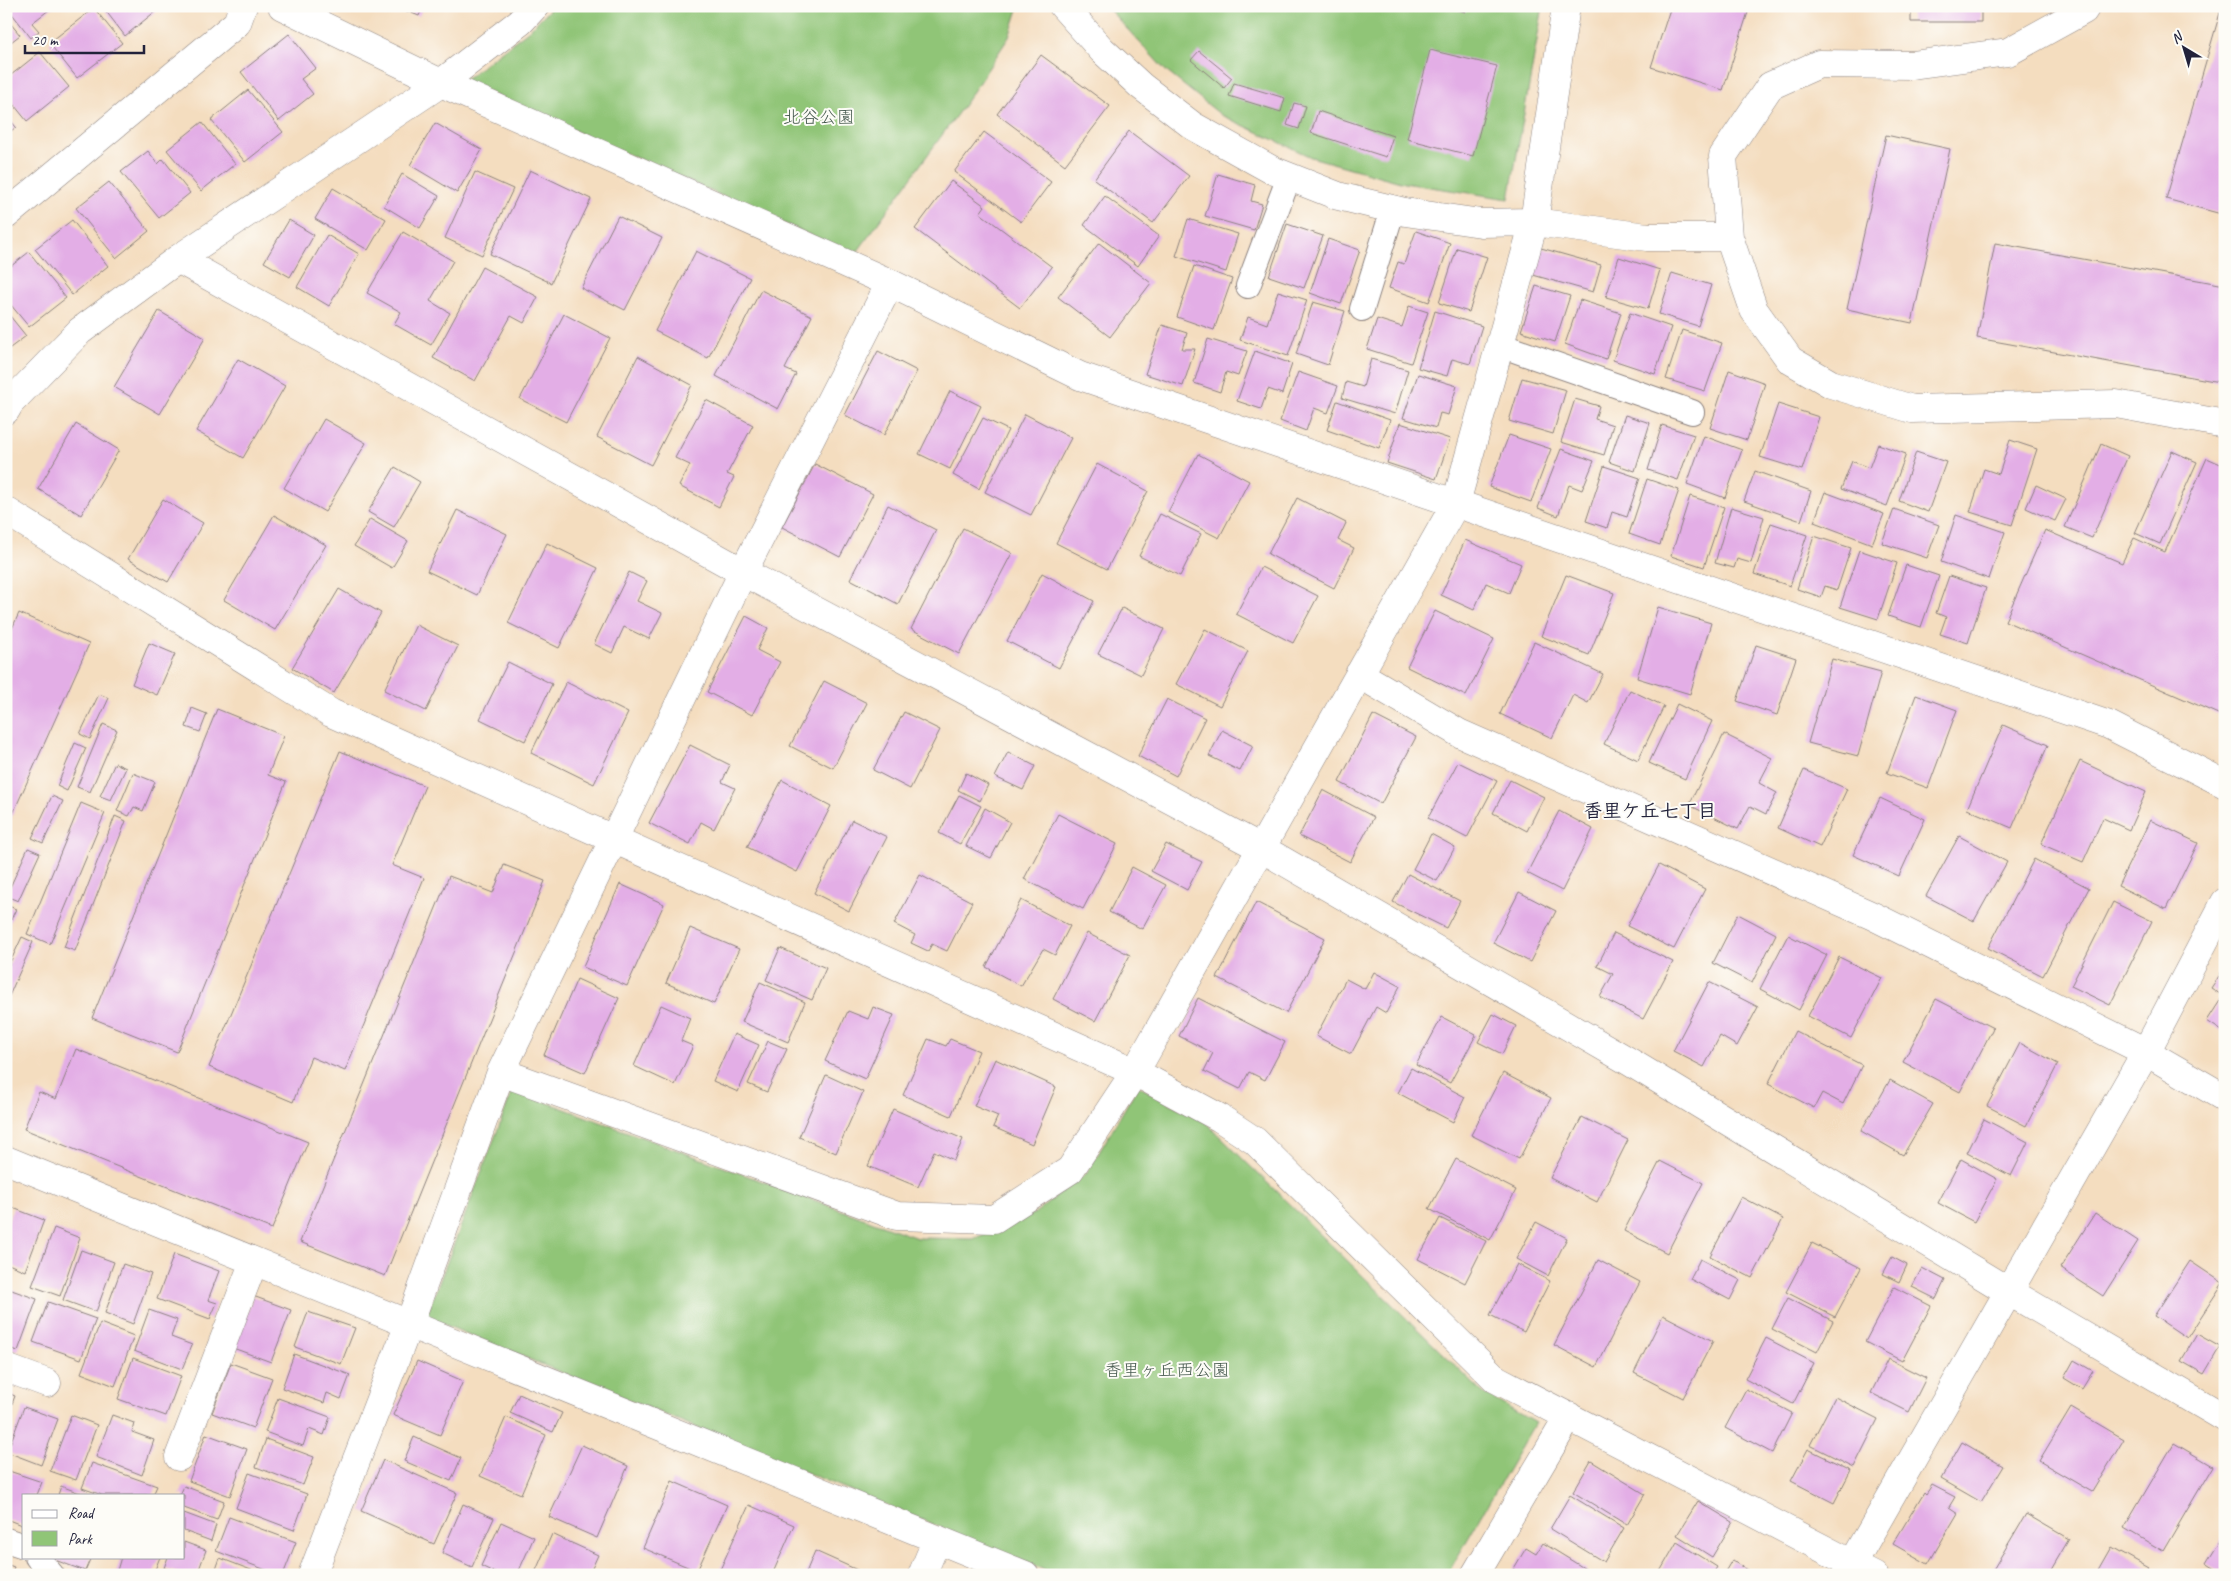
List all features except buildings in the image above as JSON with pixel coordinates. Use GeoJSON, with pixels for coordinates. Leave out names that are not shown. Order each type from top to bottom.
{"type":"FeatureCollection","features":[{"type":"Feature","properties":{"kind":"street"},"geometry":{"type":"LineString","coordinates":[[6,215],[237,22],[243,6]]}},
{"type":"Feature","properties":{"kind":"street"},"geometry":{"type":"LineString","coordinates":[[282,6],[441,83],[890,283],[1080,376],[2109,725],[2225,784]]}},
{"type":"Feature","properties":{"kind":"street"},"geometry":{"type":"LineString","coordinates":[[6,410],[10,403],[80,331],[178,259],[441,83],[520,22],[535,6]]}},
{"type":"Feature","properties":{"kind":"street"},"geometry":{"type":"LineString","coordinates":[[1063,6],[1102,50],[1142,86],[1192,126],[1272,170],[1338,196],[1392,209],[1481,223],[1534,222],[1647,237],[1729,237]]}},
{"type":"Feature","properties":{"kind":"street"},"geometry":{"type":"LineString","coordinates":[[501,1072],[897,1216],[994,1219],[1070,1170],[1136,1072],[1456,503],[1534,222],[1566,6]]}},
{"type":"Feature","properties":{"kind":"street"},"geometry":{"type":"LineString","coordinates":[[2086,6],[2084,10],[2008,52],[1912,65],[1818,64],[1770,86],[1723,156],[1729,237],[1754,310],[1790,360],[1831,384],[1912,409],[2116,404],[2225,424]]}},
{"type":"Feature","properties":{"kind":"street"},"geometry":{"type":"LineString","coordinates":[[178,259],[744,572],[1261,848],[1630,1062],[2008,1291],[2225,1418]]}},
{"type":"Feature","properties":{"kind":"street"},"geometry":{"type":"LineString","coordinates":[[314,1574],[409,1324],[501,1072],[744,572],[890,283]]}},
{"type":"Feature","properties":{"kind":"street"},"geometry":{"type":"LineString","coordinates":[[6,511],[331,713],[1136,1072],[1220,1118],[1255,1141],[1496,1379],[1569,1416],[1857,1571],[2008,1291],[2146,1052],[2225,902]]}},
{"type":"Feature","properties":{"kind":"street"},"geometry":{"type":"LineString","coordinates":[[1359,674],[1459,734],[1873,916],[2146,1052],[2225,1098]]}},
{"type":"Feature","properties":{"kind":"street"},"geometry":{"type":"LineString","coordinates":[[6,1160],[1024,1575]]}},
{"type":"Feature","properties":{"kind":"street"},"geometry":{"type":"LineString","coordinates":[[179,1457],[254,1261]]}},
{"type":"Feature","properties":{"kind":"street"},"geometry":{"type":"LineString","coordinates":[[6,1368],[47,1383]]}},
{"type":"Feature","properties":{"kind":"street"},"geometry":{"type":"LineString","coordinates":[[1475,1575],[1569,1416]]}},
{"type":"Feature","properties":{"kind":"street"},"geometry":{"type":"LineString","coordinates":[[922,1575],[937,1539]]}},
{"type":"Feature","properties":{"kind":"lane"},"geometry":{"type":"LineString","coordinates":[[1248,286],[1289,177]]}},
{"type":"Feature","properties":{"kind":"lane"},"geometry":{"type":"LineString","coordinates":[[1362,308],[1392,209]]}},
{"type":"Feature","properties":{"kind":"lane"},"geometry":{"type":"LineString","coordinates":[[1500,345],[1692,412]]}},
{"type":"Feature","properties":{"kind":"lane"},"geometry":{"type":"LineString","coordinates":[[6,1540],[22,1545]]}},
{"type":"Feature","properties":{"kind":"lane"},"geometry":{"type":"LineString","coordinates":[[38,1558],[52,1575]]}},
{"type":"Feature","properties":{"kind":"green space","name":"北谷公園"},"geometry":{"type":"Polygon","coordinates":[[[553,6],[1019,6],[1009,37],[966,102],[855,255],[463,81],[528,31],[553,6]]]}},
{"type":"Feature","properties":{"kind":"green space"},"geometry":{"type":"Polygon","coordinates":[[[1106,6],[1543,6],[1509,199],[1404,183],[1311,157],[1221,115],[1166,71],[1106,6]]]}},
{"type":"Feature","properties":{"kind":"green space","name":"香里ヶ丘西公園"},"geometry":{"type":"Polygon","coordinates":[[[1138,1086],[1206,1123],[1483,1393],[1535,1423],[1447,1575],[1057,1575],[426,1317],[513,1090],[917,1238],[973,1239],[1035,1213],[1087,1173],[1138,1086]]]}},
{"type":"Feature","properties":{"kind":"district","name":"香里ケ丘七丁目"},"geometry":{"type":"Point","coordinates":[1650,811]}}]}
